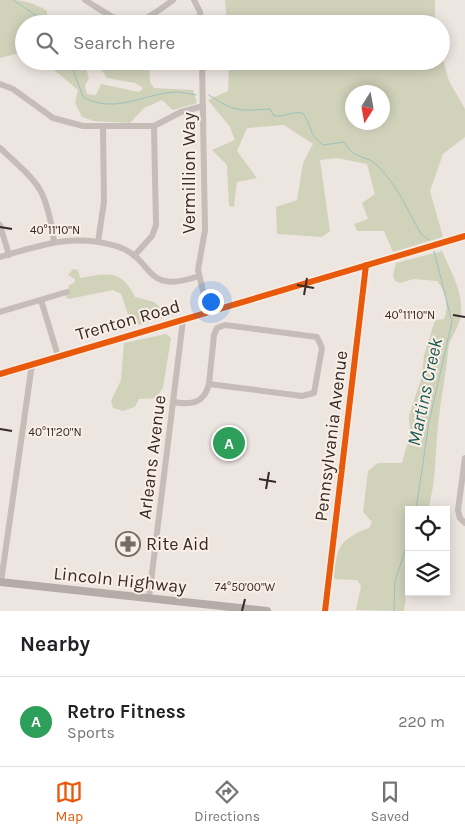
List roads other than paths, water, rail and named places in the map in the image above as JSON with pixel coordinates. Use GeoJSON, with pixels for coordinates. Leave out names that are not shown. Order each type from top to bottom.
{"type":"FeatureCollection","features":[{"type":"Feature","properties":{"kind":"main road","name":"Trenton Road"},"geometry":{"type":"LineString","coordinates":[[0,374],[465,236]]}},
{"type":"Feature","properties":{"kind":"main road","name":"Lincoln Highway"},"geometry":{"type":"LineString","coordinates":[[0,582],[267,611]]}},
{"type":"Feature","properties":{"kind":"street"},"geometry":{"type":"LineString","coordinates":[[154,15],[173,0]]}},
{"type":"Feature","properties":{"kind":"street"},"geometry":{"type":"LineString","coordinates":[[194,0],[200,15]]}},
{"type":"Feature","properties":{"kind":"street"},"geometry":{"type":"LineString","coordinates":[[90,1],[109,15]]}},
{"type":"Feature","properties":{"kind":"street","name":"Vermillion Way"},"geometry":{"type":"LineString","coordinates":[[202,70],[205,230],[199,276],[208,312]]}},
{"type":"Feature","properties":{"kind":"street"},"geometry":{"type":"LineString","coordinates":[[0,84],[13,89],[53,118],[72,124],[103,127],[154,126],[182,112],[203,106]]}},
{"type":"Feature","properties":{"kind":"street"},"geometry":{"type":"LineString","coordinates":[[134,256],[152,236],[156,225],[154,126]]}},
{"type":"Feature","properties":{"kind":"street"},"geometry":{"type":"LineString","coordinates":[[98,242],[104,202],[103,127]]}},
{"type":"Feature","properties":{"kind":"street"},"geometry":{"type":"LineString","coordinates":[[0,148],[39,187],[50,213],[54,242]]}},
{"type":"Feature","properties":{"kind":"street"},"geometry":{"type":"LineString","coordinates":[[0,226],[9,254]]}},
{"type":"Feature","properties":{"kind":"street"},"geometry":{"type":"LineString","coordinates":[[0,257],[54,242],[75,239],[123,248],[134,256],[150,274],[162,281],[180,281],[199,276]]}},
{"type":"Feature","properties":{"kind":"street","name":"Pennsylvania Avenue"},"geometry":{"type":"LineString","coordinates":[[325,611],[366,266]]}},
{"type":"Feature","properties":{"kind":"street"},"geometry":{"type":"LineString","coordinates":[[0,312],[67,292]]}},
{"type":"Feature","properties":{"kind":"street"},"geometry":{"type":"LineString","coordinates":[[41,300],[58,356]]}},
{"type":"Feature","properties":{"kind":"street","name":"Arleans Avenue"},"geometry":{"type":"LineString","coordinates":[[149,598],[183,320]]}},
{"type":"Feature","properties":{"kind":"street"},"geometry":{"type":"LineString","coordinates":[[173,402],[196,403],[204,397],[209,384],[214,335],[221,326],[313,335],[321,342],[317,385],[312,395],[209,384]]}},
{"type":"Feature","properties":{"kind":"street"},"geometry":{"type":"LineString","coordinates":[[0,582],[32,364]]}},
{"type":"Feature","properties":{"kind":"street"},"geometry":{"type":"LineString","coordinates":[[463,522],[458,510],[465,458]]}},
{"type":"Feature","properties":{"kind":"waterway","name":"Martins Creek"},"geometry":{"type":"LineString","coordinates":[[13,0],[36,15]]}},
{"type":"Feature","properties":{"kind":"waterway","name":"Martins Creek"},"geometry":{"type":"LineString","coordinates":[[73,70],[83,97],[95,102],[118,104],[176,92],[196,95]]}},
{"type":"Feature","properties":{"kind":"waterway","name":"Martins Creek"},"geometry":{"type":"LineString","coordinates":[[209,95],[225,105],[238,109],[270,109],[274,116],[303,113],[313,134],[323,145],[344,142],[352,152],[374,162],[385,173],[397,190],[421,234],[429,240]]}},
{"type":"Feature","properties":{"kind":"waterway","name":"Martins Creek"},"geometry":{"type":"LineString","coordinates":[[417,506],[429,422],[452,322],[434,251]]}},
{"type":"Feature","properties":{"kind":"waterway","name":"Martins Creek"},"geometry":{"type":"LineString","coordinates":[[394,611],[395,581],[405,551]]}},
{"type":"Feature","properties":{"kind":"place","name":"Retro Fitness"},"geometry":{"type":"Point","coordinates":[229,443]}},
{"type":"Feature","properties":{"kind":"place","name":"Rite Aid"},"geometry":{"type":"Point","coordinates":[128,544]}}]}
